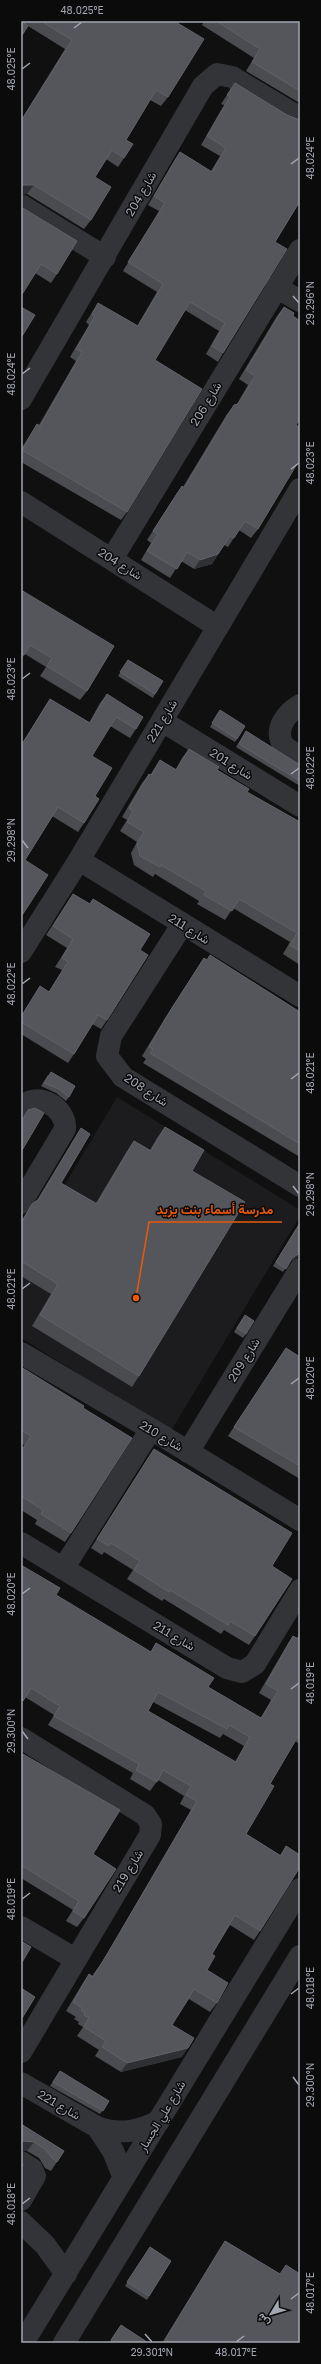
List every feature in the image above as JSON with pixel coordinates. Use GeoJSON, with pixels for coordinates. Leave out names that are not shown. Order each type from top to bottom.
{"type":"FeatureCollection","features":[{"type":"Feature","properties":{"kind":"street","name":"شارع 204"},"geometry":{"type":"LineString","coordinates":[[21,399],[105,257],[203,86],[217,74],[232,77],[300,118]]}},
{"type":"Feature","properties":{"kind":"street"},"geometry":{"type":"LineString","coordinates":[[21,205],[105,257]]}},
{"type":"Feature","properties":{"kind":"street","name":"شارع 206"},"geometry":{"type":"LineString","coordinates":[[112,559],[276,287],[300,250]]}},
{"type":"Feature","properties":{"kind":"street"},"geometry":{"type":"LineString","coordinates":[[276,287],[300,302]]}},
{"type":"Feature","properties":{"kind":"street","name":"شارع 221"},"geometry":{"type":"LineString","coordinates":[[21,952],[79,860],[300,489]]}},
{"type":"Feature","properties":{"kind":"street","name":"شارع 204"},"geometry":{"type":"LineString","coordinates":[[21,502],[218,627]]}},
{"type":"Feature","properties":{"kind":"street"},"geometry":{"type":"LineString","coordinates":[[300,705],[291,711],[282,722],[280,736],[285,746],[300,756]]}},
{"type":"Feature","properties":{"kind":"street","name":"شارع 201"},"geometry":{"type":"LineString","coordinates":[[162,721],[300,806]]}},
{"type":"Feature","properties":{"kind":"street","name":"شارع 211"},"geometry":{"type":"LineString","coordinates":[[79,860],[182,925],[300,996]]}},
{"type":"Feature","properties":{"kind":"street","name":"شارع 208"},"geometry":{"type":"LineString","coordinates":[[182,925],[111,1036],[107,1056],[123,1077],[300,1186]]}},
{"type":"Feature","properties":{"kind":"street"},"geometry":{"type":"LineString","coordinates":[[21,1108],[30,1100],[39,1099],[62,1112],[66,1121],[65,1129],[21,1203]]}},
{"type":"Feature","properties":{"kind":"street","name":"شارع 209"},"geometry":{"type":"LineString","coordinates":[[188,1452],[300,1269]]}},
{"type":"Feature","properties":{"kind":"street","name":"شارع 210"},"geometry":{"type":"LineString","coordinates":[[21,1353],[151,1429],[300,1520]]}},
{"type":"Feature","properties":{"kind":"street"},"geometry":{"type":"LineString","coordinates":[[63,1569],[151,1429]]}},
{"type":"Feature","properties":{"kind":"street","name":"شارع 211"},"geometry":{"type":"LineString","coordinates":[[24,1552],[63,1569],[227,1668],[242,1672],[255,1664],[300,1590]]}},
{"type":"Feature","properties":{"kind":"street","name":"شارع 219"},"geometry":{"type":"LineString","coordinates":[[21,1738],[145,1815],[151,1824],[150,1835],[21,2052]]}},
{"type":"Feature","properties":{"kind":"street","name":"شارع علي الجسار"},"geometry":{"type":"LineString","coordinates":[[24,2343],[300,1889]]}},
{"type":"Feature","properties":{"kind":"street"},"geometry":{"type":"LineString","coordinates":[[21,1927],[75,1959]]}},
{"type":"Feature","properties":{"kind":"street"},"geometry":{"type":"LineString","coordinates":[[67,2342],[300,1956]]}},
{"type":"Feature","properties":{"kind":"street","name":"شارع 221"},"geometry":{"type":"LineString","coordinates":[[21,2083],[96,2127],[106,2130],[126,2132],[138,2130],[159,2121]]}},
{"type":"Feature","properties":{"kind":"street","name":"شارع 221"},"geometry":{"type":"LineString","coordinates":[[96,2127],[114,2151],[124,2178]]}},
{"type":"Feature","properties":{"kind":"street"},"geometry":{"type":"LineString","coordinates":[[21,2162],[32,2170],[35,2176],[21,2200]]}},
{"type":"Feature","properties":{"kind":"street"},"geometry":{"type":"LineString","coordinates":[[21,2222],[44,2246],[66,2274]]}},
{"type":"Feature","properties":{"kind":"shaded area"},"geometry":{"type":"Polygon","coordinates":[[[117,1097],[300,1210],[300,1216],[171,1431],[21,1338],[21,1258],[117,1097]]]}},
{"type":"Feature","properties":{"kind":"building"},"geometry":{"type":"Polygon","coordinates":[[[21,21],[28,26],[21,37],[21,21]]]}},
{"type":"Feature","properties":{"kind":"building"},"geometry":{"type":"Polygon","coordinates":[[[41,21],[174,21],[204,39],[168,97],[156,90],[126,140],[133,144],[124,158],[112,150],[95,177],[111,187],[91,220],[34,185],[21,185],[21,121],[72,40],[41,21]]]}},
{"type":"Feature","properties":{"kind":"building"},"geometry":{"type":"Polygon","coordinates":[[[216,21],[300,21],[300,91],[252,62],[260,49],[216,21]]]}},
{"type":"Feature","properties":{"kind":"building"},"geometry":{"type":"Polygon","coordinates":[[[235,83],[287,115],[300,120],[300,201],[275,242],[287,249],[223,353],[212,346],[225,323],[190,302],[155,360],[202,389],[127,512],[22,450],[37,424],[40,426],[82,352],[76,349],[95,316],[92,314],[98,303],[138,326],[163,284],[128,262],[165,203],[154,196],[180,152],[212,172],[226,148],[207,136],[230,97],[227,95],[235,83]]]}},
{"type":"Feature","properties":{"kind":"building"},"geometry":{"type":"Polygon","coordinates":[[[21,207],[77,241],[57,274],[41,264],[21,296],[21,207]]]}},
{"type":"Feature","properties":{"kind":"building"},"geometry":{"type":"Polygon","coordinates":[[[21,307],[35,315],[21,338],[21,307]]]}},
{"type":"Feature","properties":{"kind":"building"},"geometry":{"type":"Polygon","coordinates":[[[284,307],[294,313],[293,316],[300,321],[300,418],[296,425],[300,428],[300,459],[258,529],[245,521],[234,538],[230,536],[218,554],[200,560],[187,552],[177,569],[147,551],[158,534],[153,531],[182,486],[184,488],[234,405],[238,404],[255,376],[246,370],[284,307]]]}},
{"type":"Feature","properties":{"kind":"building"},"geometry":{"type":"Polygon","coordinates":[[[21,590],[114,646],[87,691],[47,666],[52,658],[30,645],[24,655],[21,653],[21,590]]]}},
{"type":"Feature","properties":{"kind":"building"},"geometry":{"type":"Polygon","coordinates":[[[128,660],[163,681],[155,694],[120,672],[128,660]]]}},
{"type":"Feature","properties":{"kind":"building"},"geometry":{"type":"Polygon","coordinates":[[[107,694],[143,717],[136,729],[116,717],[92,756],[112,768],[95,796],[99,799],[84,823],[58,807],[25,860],[48,875],[21,917],[21,746],[50,699],[90,723],[107,694]]]}},
{"type":"Feature","properties":{"kind":"building"},"geometry":{"type":"Polygon","coordinates":[[[220,710],[245,726],[237,739],[212,723],[220,710]]]}},
{"type":"Feature","properties":{"kind":"building"},"geometry":{"type":"Polygon","coordinates":[[[246,731],[300,765],[300,781],[239,744],[246,731]]]}},
{"type":"Feature","properties":{"kind":"building"},"geometry":{"type":"Polygon","coordinates":[[[189,749],[219,767],[217,770],[249,789],[247,792],[300,822],[300,951],[290,945],[297,933],[239,899],[232,911],[204,895],[206,891],[161,865],[160,867],[140,856],[137,843],[144,832],[127,822],[133,811],[129,808],[149,774],[151,775],[160,760],[176,770],[189,749]]]}},
{"type":"Feature","properties":{"kind":"building"},"geometry":{"type":"Polygon","coordinates":[[[73,894],[90,904],[93,899],[150,934],[140,950],[148,955],[107,1020],[98,1015],[74,1054],[21,1022],[21,1017],[40,986],[49,992],[68,962],[62,958],[73,939],[53,926],[73,894]]]}},
{"type":"Feature","properties":{"kind":"building"},"geometry":{"type":"Polygon","coordinates":[[[210,955],[300,1012],[300,1144],[150,1053],[153,1049],[149,1047],[172,1008],[204,958],[207,960],[210,955]]]}},
{"type":"Feature","properties":{"kind":"building"},"geometry":{"type":"Polygon","coordinates":[[[51,1072],[75,1086],[69,1097],[59,1089],[44,1083],[51,1072]]]}},
{"type":"Feature","properties":{"kind":"building"},"geometry":{"type":"Polygon","coordinates":[[[35,1108],[44,1113],[21,1152],[21,1123],[28,1110],[35,1108]]]}},
{"type":"Feature","properties":{"kind":"building"},"geometry":{"type":"Polygon","coordinates":[[[165,1127],[204,1150],[192,1171],[245,1202],[139,1376],[40,1315],[58,1284],[21,1261],[21,1222],[32,1204],[39,1199],[81,1128],[90,1134],[61,1183],[97,1204],[134,1141],[151,1151],[165,1127]]]}},
{"type":"Feature","properties":{"kind":"building"},"geometry":{"type":"Polygon","coordinates":[[[300,1223],[300,1253],[292,1258],[286,1269],[276,1262],[300,1223]]]}},
{"type":"Feature","properties":{"kind":"building"},"geometry":{"type":"Polygon","coordinates":[[[245,1315],[254,1321],[246,1334],[237,1328],[245,1315]]]}},
{"type":"Feature","properties":{"kind":"building"},"geometry":{"type":"Polygon","coordinates":[[[286,1348],[300,1357],[300,1466],[234,1427],[286,1348]]]}},
{"type":"Feature","properties":{"kind":"building"},"geometry":{"type":"Polygon","coordinates":[[[21,1367],[132,1438],[71,1533],[41,1514],[43,1510],[21,1496],[21,1452],[31,1436],[21,1430],[21,1367]]]}},
{"type":"Feature","properties":{"kind":"building"},"geometry":{"type":"Polygon","coordinates":[[[154,1449],[292,1533],[272,1566],[292,1579],[255,1636],[230,1621],[228,1625],[170,1590],[169,1592],[134,1570],[140,1561],[111,1543],[109,1546],[97,1539],[154,1449]]]}},
{"type":"Feature","properties":{"kind":"building"},"geometry":{"type":"Polygon","coordinates":[[[21,1565],[60,1588],[56,1595],[151,1652],[156,1643],[214,1678],[208,1687],[261,1718],[278,1691],[266,1684],[293,1636],[298,1639],[300,1634],[300,1733],[270,1784],[274,1786],[246,1834],[281,1856],[286,1846],[300,1855],[300,1867],[260,1931],[235,1915],[212,1954],[215,1956],[207,1970],[228,1983],[217,2003],[194,1989],[172,2025],[194,2038],[188,2048],[127,2063],[102,2047],[106,2041],[84,2027],[89,2018],[84,2015],[85,2013],[81,2010],[82,2008],[73,2002],[89,1974],[93,1977],[108,1953],[197,1801],[186,1795],[191,1786],[163,1770],[157,1782],[136,1770],[139,1764],[54,1716],[60,1706],[31,1688],[23,1701],[21,1699],[21,1565]],[[158,1692],[148,1711],[236,1762],[250,1737],[229,1725],[227,1729],[158,1692]]]}},
{"type":"Feature","properties":{"kind":"building"},"geometry":{"type":"Polygon","coordinates":[[[21,1753],[120,1810],[93,1854],[116,1869],[84,1918],[73,1911],[79,1901],[21,1865],[21,1753]]]}},
{"type":"Feature","properties":{"kind":"building"},"geometry":{"type":"Polygon","coordinates":[[[21,1941],[31,1947],[21,1964],[21,1941]]]}},
{"type":"Feature","properties":{"kind":"building"},"geometry":{"type":"Polygon","coordinates":[[[21,1988],[35,1997],[21,2020],[21,1988]]]}},
{"type":"Feature","properties":{"kind":"building"},"geometry":{"type":"Polygon","coordinates":[[[60,2071],[109,2101],[103,2111],[53,2082],[60,2071]]]}},
{"type":"Feature","properties":{"kind":"building"},"geometry":{"type":"Polygon","coordinates":[[[21,2124],[64,2151],[57,2162],[45,2149],[34,2142],[21,2142],[21,2124]]]}},
{"type":"Feature","properties":{"kind":"building"},"geometry":{"type":"Polygon","coordinates":[[[225,2241],[280,2274],[286,2265],[300,2274],[300,2343],[171,2343],[165,2340],[225,2241]]]}},
{"type":"Feature","properties":{"kind":"building"},"geometry":{"type":"Polygon","coordinates":[[[150,2247],[171,2261],[149,2296],[127,2282],[150,2247]]]}},
{"type":"Feature","properties":{"kind":"building"},"geometry":{"type":"Polygon","coordinates":[[[121,2325],[147,2343],[115,2343],[111,2340],[121,2325]]]}},
{"type":"Feature","properties":{"kind":"place","name":"مدرسة أسماء بنت يزيد"},"geometry":{"type":"Point","coordinates":[136,1298]}}]}
